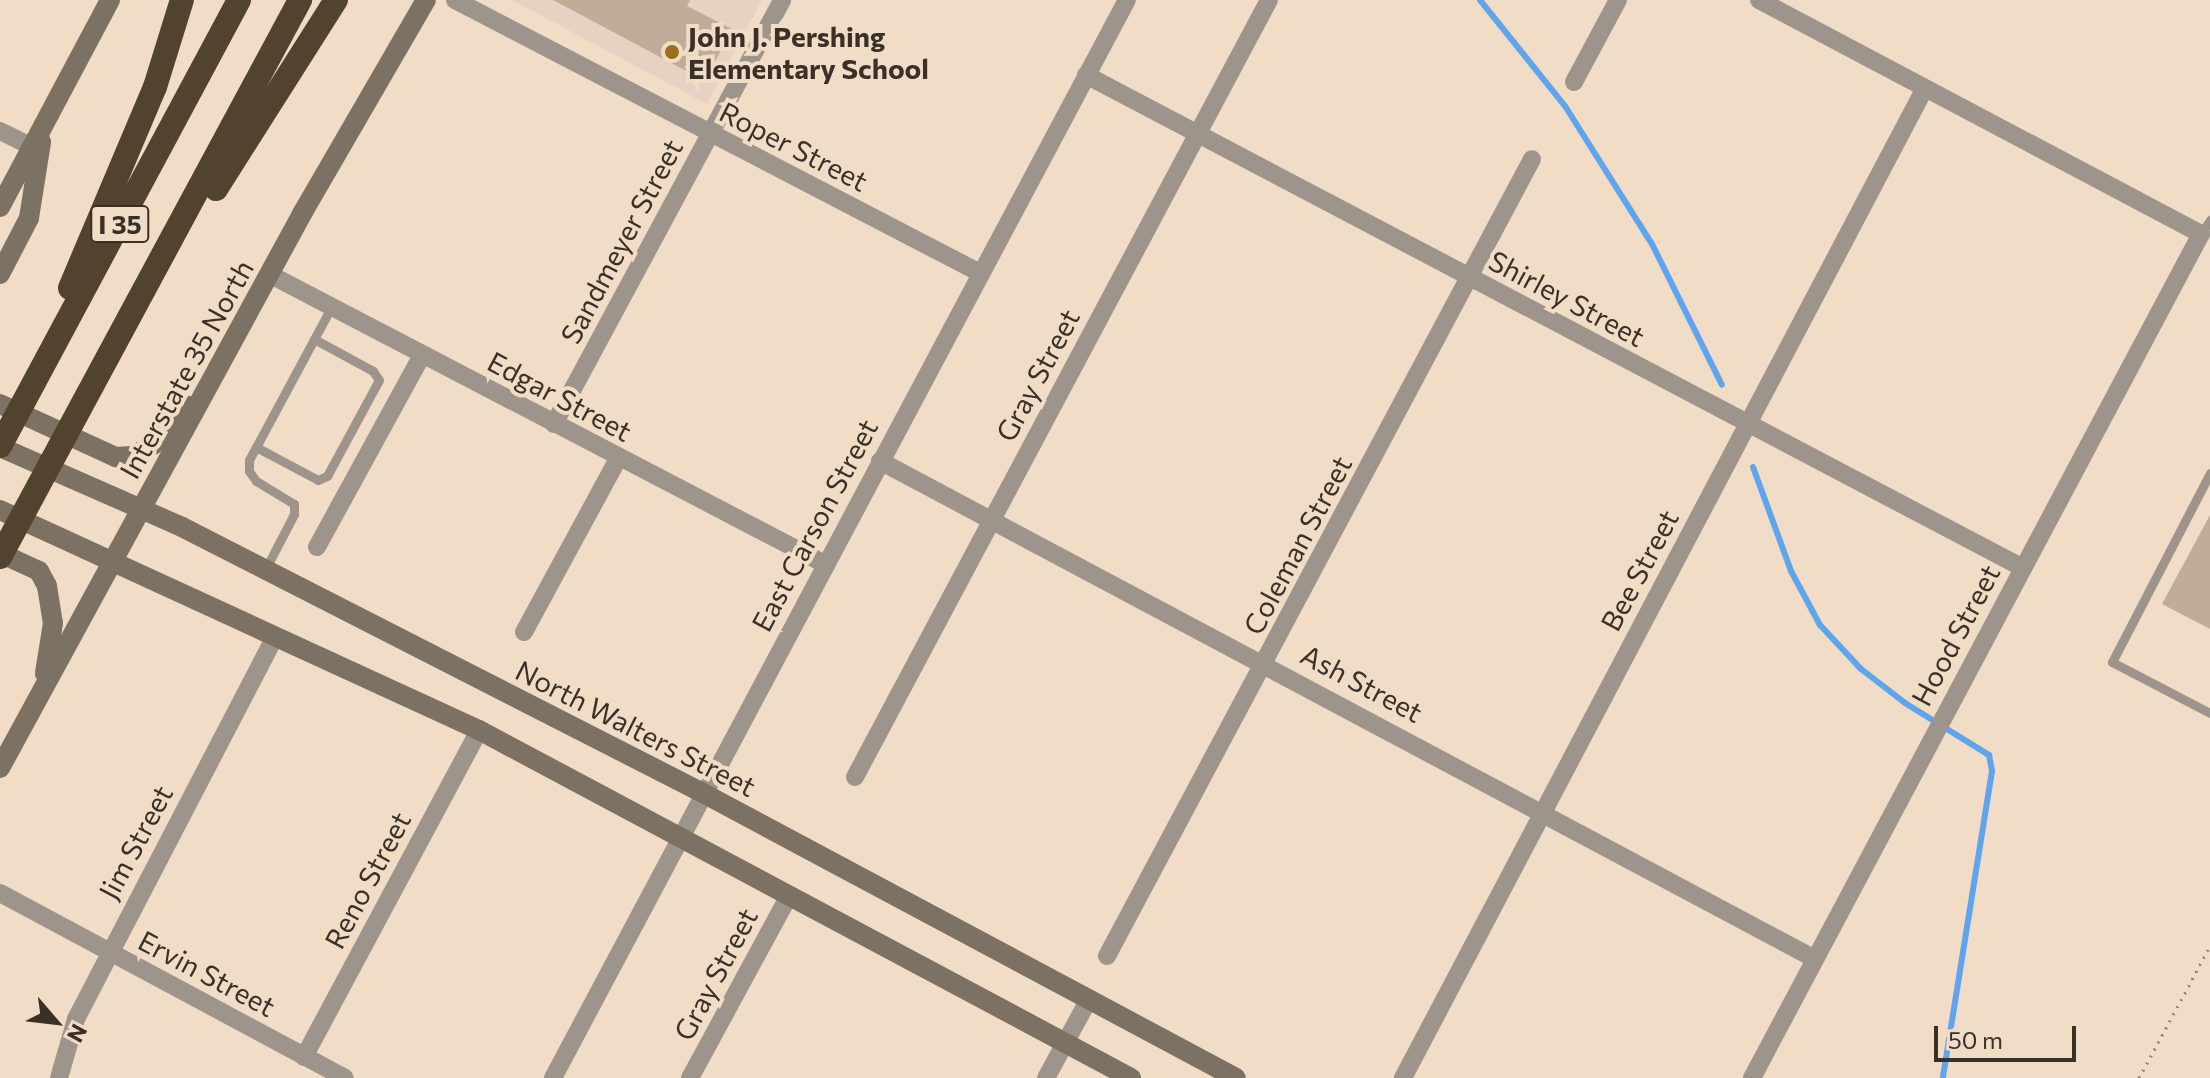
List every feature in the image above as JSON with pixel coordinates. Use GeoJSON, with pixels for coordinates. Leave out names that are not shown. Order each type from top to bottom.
{"type":"FeatureCollection","features":[{"type":"Feature","properties":{"kind":"highway"},"geometry":{"type":"LineString","coordinates":[[28,393],[155,87],[182,0]]}},
{"type":"Feature","properties":{"kind":"highway","name":"I 35"},"geometry":{"type":"LineString","coordinates":[[0,446],[239,0]]}},
{"type":"Feature","properties":{"kind":"highway","name":"I 35"},"geometry":{"type":"LineString","coordinates":[[0,555],[300,0]]}},
{"type":"Feature","properties":{"kind":"highway"},"geometry":{"type":"LineString","coordinates":[[71,422],[336,0]]}},
{"type":"Feature","properties":{"kind":"main road"},"geometry":{"type":"LineString","coordinates":[[0,207],[110,0]]}},
{"type":"Feature","properties":{"kind":"main road","name":"Interstate 35 North"},"geometry":{"type":"LineString","coordinates":[[0,768],[269,274],[426,0]]}},
{"type":"Feature","properties":{"kind":"main road"},"geometry":{"type":"LineString","coordinates":[[0,274],[29,218],[44,126]]}},
{"type":"Feature","properties":{"kind":"main road"},"geometry":{"type":"LineString","coordinates":[[0,404],[116,457],[143,452],[169,428],[218,369]]}},
{"type":"Feature","properties":{"kind":"main road","name":"North Walters Street"},"geometry":{"type":"LineString","coordinates":[[0,446],[141,509],[265,570],[703,793],[1236,1078]]}},
{"type":"Feature","properties":{"kind":"main road"},"geometry":{"type":"LineString","coordinates":[[0,510],[479,730],[1131,1078]]}},
{"type":"Feature","properties":{"kind":"main road"},"geometry":{"type":"LineString","coordinates":[[0,555],[39,571],[52,606],[42,689]]}},
{"type":"Feature","properties":{"kind":"street","name":"Roper Street"},"geometry":{"type":"LineString","coordinates":[[455,0],[980,273]]}},
{"type":"Feature","properties":{"kind":"street","name":"Sandmeyer Street"},"geometry":{"type":"LineString","coordinates":[[554,424],[782,0]]}},
{"type":"Feature","properties":{"kind":"street","name":"Gray Street"},"geometry":{"type":"LineString","coordinates":[[855,777],[1269,0]]}},
{"type":"Feature","properties":{"kind":"street"},"geometry":{"type":"LineString","coordinates":[[1574,82],[1618,0]]}},
{"type":"Feature","properties":{"kind":"street"},"geometry":{"type":"LineString","coordinates":[[1759,0],[1925,88],[2206,227]]}},
{"type":"Feature","properties":{"kind":"street","name":"East Carson Street"},"geometry":{"type":"LineString","coordinates":[[553,1078],[1122,2]]}},
{"type":"Feature","properties":{"kind":"street","name":"Shirley Street"},"geometry":{"type":"LineString","coordinates":[[1086,75],[2023,568]]}},
{"type":"Feature","properties":{"kind":"street","name":"Bee Street"},"geometry":{"type":"LineString","coordinates":[[1403,1078],[1925,88]]}},
{"type":"Feature","properties":{"kind":"street"},"geometry":{"type":"LineString","coordinates":[[0,131],[33,147]]}},
{"type":"Feature","properties":{"kind":"street","name":"Coleman Street"},"geometry":{"type":"LineString","coordinates":[[1107,956],[1266,663],[1532,159]]}},
{"type":"Feature","properties":{"kind":"street","name":"Hood Street"},"geometry":{"type":"LineString","coordinates":[[1752,1078],[2206,227]]}},
{"type":"Feature","properties":{"kind":"street","name":"Edgar Street"},"geometry":{"type":"LineString","coordinates":[[269,274],[618,459],[825,564]]}},
{"type":"Feature","properties":{"kind":"street"},"geometry":{"type":"LineString","coordinates":[[317,547],[422,355]]}},
{"type":"Feature","properties":{"kind":"street"},"geometry":{"type":"LineString","coordinates":[[524,632],[618,459]]}},
{"type":"Feature","properties":{"kind":"street","name":"Ash Street"},"geometry":{"type":"LineString","coordinates":[[880,461],[1266,663],[1815,959]]}},
{"type":"Feature","properties":{"kind":"street","name":"Jim Street"},"geometry":{"type":"LineString","coordinates":[[59,1078],[76,1019],[274,638]]}},
{"type":"Feature","properties":{"kind":"street","name":"Reno Street"},"geometry":{"type":"LineString","coordinates":[[304,1057],[479,730]]}},
{"type":"Feature","properties":{"kind":"street","name":"Ervin Street"},"geometry":{"type":"LineString","coordinates":[[0,893],[345,1078]]}},
{"type":"Feature","properties":{"kind":"street","name":"Gray Street"},"geometry":{"type":"LineString","coordinates":[[690,1078],[789,896]]}},
{"type":"Feature","properties":{"kind":"street"},"geometry":{"type":"LineString","coordinates":[[1046,1078],[1089,999]]}},
{"type":"Feature","properties":{"kind":"lane"},"geometry":{"type":"LineString","coordinates":[[265,570],[294,514],[294,504],[256,481],[249,471],[249,460],[331,308]]}},
{"type":"Feature","properties":{"kind":"lane"},"geometry":{"type":"LineString","coordinates":[[256,447],[318,480],[327,476],[379,380],[373,371],[314,339]]}},
{"type":"Feature","properties":{"kind":"lane"},"geometry":{"type":"LineString","coordinates":[[2210,473],[2112,662],[2210,713]]}},
{"type":"Feature","properties":{"kind":"path"},"geometry":{"type":"LineString","coordinates":[[2139,1078],[2210,946]]}},
{"type":"Feature","properties":{"kind":"shaded area","name":"John J. Pershing Elementary School"},"geometry":{"type":"Polygon","coordinates":[[[512,0],[762,0],[707,104],[512,0]]]}},
{"type":"Feature","properties":{"kind":"building"},"geometry":{"type":"Polygon","coordinates":[[[553,0],[690,0],[687,6],[732,29],[705,81],[553,0]]]}},
{"type":"Feature","properties":{"kind":"building"},"geometry":{"type":"Polygon","coordinates":[[[2210,515],[2210,629],[2162,604],[2210,515]]]}},
{"type":"Feature","properties":{"kind":"waterway"},"geometry":{"type":"LineString","coordinates":[[1480,0],[1565,106],[1652,244],[1722,385]]}},
{"type":"Feature","properties":{"kind":"waterway"},"geometry":{"type":"LineString","coordinates":[[1753,467],[1791,571],[1820,625],[1861,669],[1905,703],[1989,755],[1992,771],[1943,1078]]}},
{"type":"Feature","properties":{"kind":"place","name":"John J. Pershing Elementary School"},"geometry":{"type":"Point","coordinates":[672,52]}}]}
